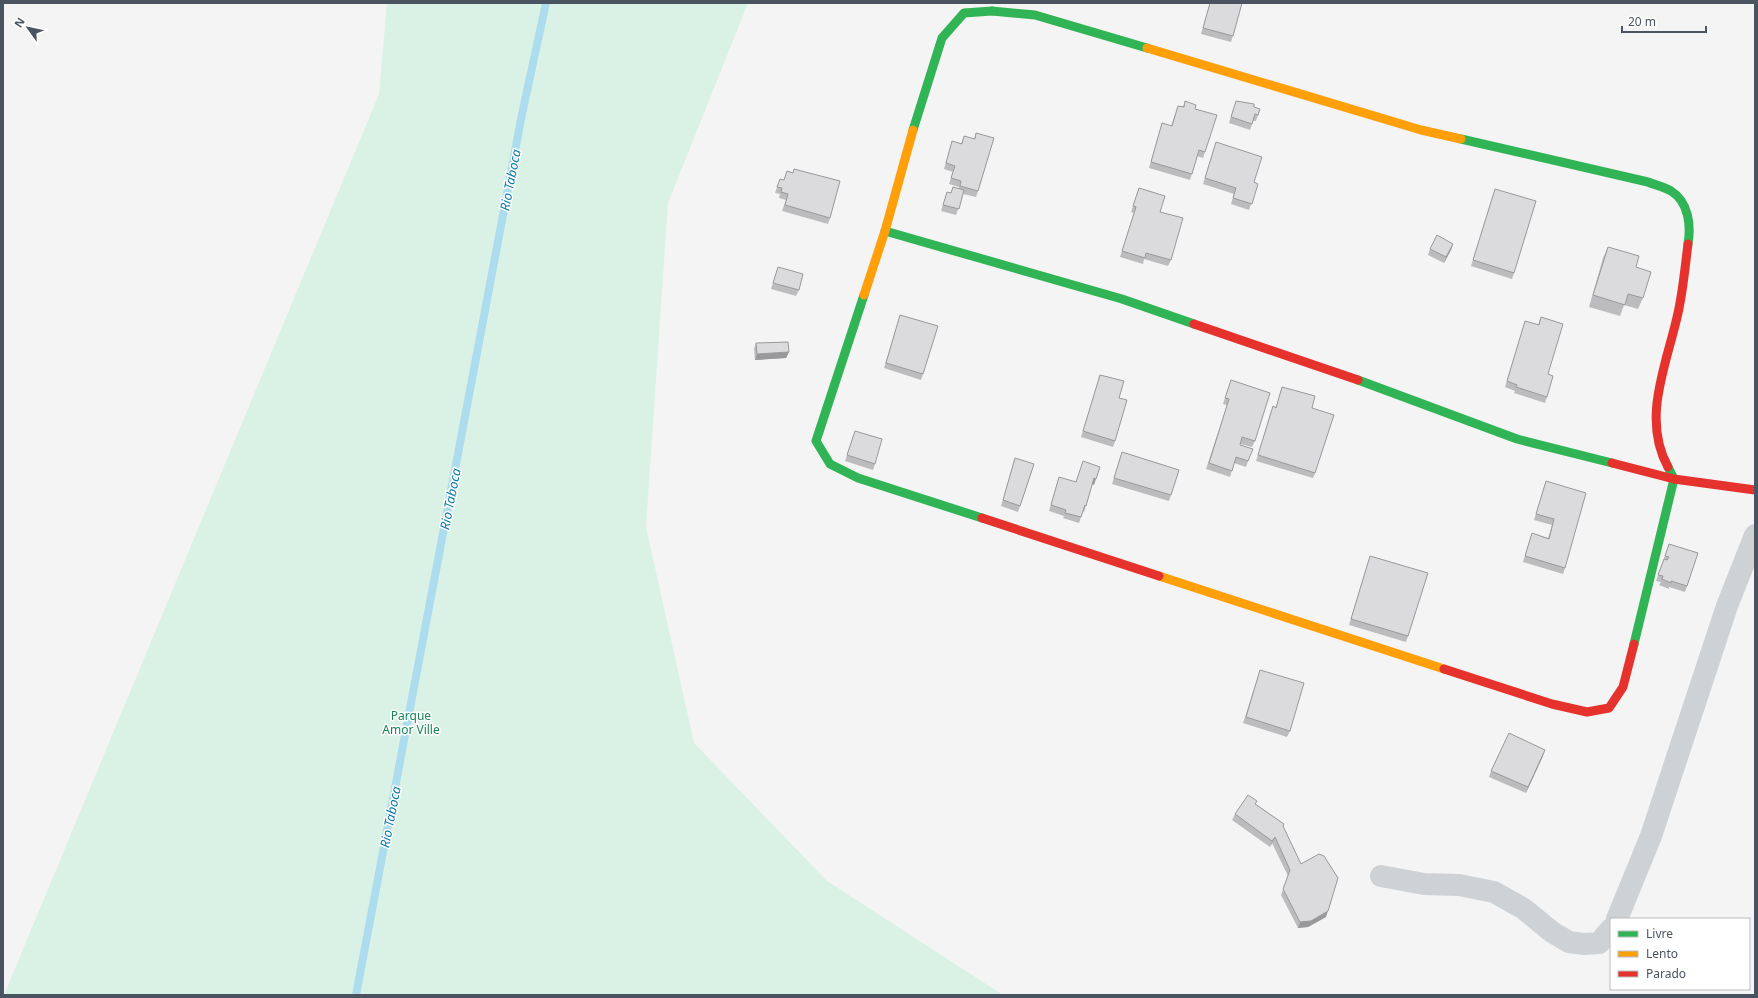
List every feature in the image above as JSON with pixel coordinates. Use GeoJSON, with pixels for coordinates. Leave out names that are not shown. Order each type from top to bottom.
{"type":"FeatureCollection","features":[{"type":"Feature","properties":{"kind":"street"},"geometry":{"type":"LineString","coordinates":[[992,11],[1035,16],[1421,130],[1648,182],[1672,191],[1686,208],[1690,231],[1678,313],[1663,372],[1655,417],[1657,441],[1666,464],[1674,478],[1623,687],[1610,708],[1587,712],[1552,704],[866,481],[830,464],[816,441],[885,231],[925,88],[942,38],[964,13],[992,11]]}},
{"type":"Feature","properties":{"kind":"street"},"geometry":{"type":"LineString","coordinates":[[885,231],[1122,299],[1398,394],[1517,440],[1674,478],[1755,490]]}},
{"type":"Feature","properties":{"kind":"street"},"geometry":{"type":"LineString","coordinates":[[1617,918],[1650,836],[1727,606],[1755,535]]}},
{"type":"Feature","properties":{"kind":"street"},"geometry":{"type":"LineString","coordinates":[[1381,876],[1424,884],[1458,885],[1494,892],[1524,909],[1552,932],[1569,942],[1584,944],[1598,943],[1610,930]]}},
{"type":"Feature","properties":{"kind":"green space","name":"Parque Amor Ville"},"geometry":{"type":"Polygon","coordinates":[[[387,3],[748,3],[668,203],[646,527],[694,743],[827,881],[1003,995],[4,995],[379,94],[387,3]]]}},
{"type":"Feature","properties":{"kind":"building"},"geometry":{"type":"Polygon","coordinates":[[[1210,3],[1242,3],[1233,36],[1203,28],[1210,3]]]}},
{"type":"Feature","properties":{"kind":"building"},"geometry":{"type":"Polygon","coordinates":[[[1185,101],[1196,105],[1195,109],[1217,115],[1205,152],[1199,150],[1192,174],[1151,162],[1162,123],[1172,126],[1178,106],[1184,107],[1185,101]]]}},
{"type":"Feature","properties":{"kind":"building"},"geometry":{"type":"Polygon","coordinates":[[[1236,101],[1254,104],[1254,107],[1260,109],[1258,115],[1255,114],[1252,124],[1231,117],[1236,101]]]}},
{"type":"Feature","properties":{"kind":"building"},"geometry":{"type":"Polygon","coordinates":[[[976,133],[994,138],[978,191],[960,186],[961,181],[951,178],[955,166],[946,163],[952,141],[962,144],[964,136],[975,139],[976,133]]]}},
{"type":"Feature","properties":{"kind":"building"},"geometry":{"type":"Polygon","coordinates":[[[1216,142],[1262,157],[1254,182],[1258,184],[1252,204],[1233,198],[1236,188],[1205,178],[1216,142]]]}},
{"type":"Feature","properties":{"kind":"building"},"geometry":{"type":"Polygon","coordinates":[[[794,169],[840,181],[830,218],[785,205],[788,194],[781,192],[782,188],[777,187],[780,179],[784,180],[787,171],[793,173],[794,169]]]}},
{"type":"Feature","properties":{"kind":"building"},"geometry":{"type":"Polygon","coordinates":[[[953,187],[964,190],[959,209],[943,205],[947,192],[951,193],[953,187]]]}},
{"type":"Feature","properties":{"kind":"building"},"geometry":{"type":"Polygon","coordinates":[[[1139,188],[1165,196],[1160,212],[1183,218],[1171,260],[1146,253],[1145,258],[1122,251],[1136,207],[1133,206],[1139,188]]]}},
{"type":"Feature","properties":{"kind":"building"},"geometry":{"type":"Polygon","coordinates":[[[1495,189],[1536,201],[1514,273],[1473,260],[1495,189]]]}},
{"type":"Feature","properties":{"kind":"building"},"geometry":{"type":"Polygon","coordinates":[[[1437,235],[1453,244],[1446,257],[1430,249],[1437,235]]]}},
{"type":"Feature","properties":{"kind":"building"},"geometry":{"type":"Polygon","coordinates":[[[1608,247],[1639,256],[1636,267],[1651,272],[1643,298],[1628,294],[1625,305],[1593,295],[1608,247]]]}},
{"type":"Feature","properties":{"kind":"building"},"geometry":{"type":"Polygon","coordinates":[[[778,267],[803,274],[799,290],[773,283],[778,267]]]}},
{"type":"Feature","properties":{"kind":"building"},"geometry":{"type":"Polygon","coordinates":[[[900,315],[938,326],[923,374],[886,363],[900,315]]]}},
{"type":"Feature","properties":{"kind":"building"},"geometry":{"type":"Polygon","coordinates":[[[1541,317],[1563,324],[1548,374],[1553,376],[1547,397],[1516,387],[1517,385],[1507,381],[1525,321],[1539,325],[1541,317]]]}},
{"type":"Feature","properties":{"kind":"building"},"geometry":{"type":"Polygon","coordinates":[[[788,342],[789,352],[757,354],[756,343],[788,342]]]}},
{"type":"Feature","properties":{"kind":"building"},"geometry":{"type":"Polygon","coordinates":[[[1100,375],[1124,381],[1119,398],[1127,400],[1115,441],[1083,431],[1100,375]]]}},
{"type":"Feature","properties":{"kind":"building"},"geometry":{"type":"Polygon","coordinates":[[[1231,380],[1270,393],[1255,441],[1242,437],[1240,445],[1253,449],[1248,461],[1236,457],[1232,471],[1209,463],[1229,399],[1225,398],[1231,380]]]}},
{"type":"Feature","properties":{"kind":"building"},"geometry":{"type":"Polygon","coordinates":[[[1282,387],[1315,396],[1312,408],[1334,415],[1315,473],[1258,455],[1273,406],[1276,408],[1282,387]]]}},
{"type":"Feature","properties":{"kind":"building"},"geometry":{"type":"Polygon","coordinates":[[[855,431],[882,439],[875,464],[847,455],[855,431]]]}},
{"type":"Feature","properties":{"kind":"building"},"geometry":{"type":"Polygon","coordinates":[[[1122,452],[1179,470],[1171,495],[1114,478],[1122,452]]]}},
{"type":"Feature","properties":{"kind":"building"},"geometry":{"type":"Polygon","coordinates":[[[1015,458],[1034,464],[1020,506],[1003,500],[1015,458]]]}},
{"type":"Feature","properties":{"kind":"building"},"geometry":{"type":"Polygon","coordinates":[[[1083,461],[1100,467],[1096,479],[1094,478],[1086,506],[1085,505],[1081,517],[1065,513],[1066,510],[1051,505],[1059,477],[1076,482],[1083,461]]]}},
{"type":"Feature","properties":{"kind":"building"},"geometry":{"type":"Polygon","coordinates":[[[1546,481],[1586,493],[1565,568],[1525,556],[1532,533],[1549,539],[1554,519],[1536,514],[1546,481]]]}},
{"type":"Feature","properties":{"kind":"building"},"geometry":{"type":"Polygon","coordinates":[[[1669,544],[1698,553],[1687,586],[1671,581],[1671,583],[1662,579],[1663,576],[1658,575],[1664,559],[1667,560],[1669,557],[1665,556],[1669,544]]]}},
{"type":"Feature","properties":{"kind":"building"},"geometry":{"type":"Polygon","coordinates":[[[1370,556],[1428,573],[1408,636],[1351,619],[1370,556]]]}},
{"type":"Feature","properties":{"kind":"building"},"geometry":{"type":"Polygon","coordinates":[[[1260,670],[1304,683],[1290,731],[1246,717],[1260,670]]]}},
{"type":"Feature","properties":{"kind":"building"},"geometry":{"type":"Polygon","coordinates":[[[1509,733],[1545,750],[1528,787],[1491,771],[1509,733]]]}},
{"type":"Feature","properties":{"kind":"building"},"geometry":{"type":"Polygon","coordinates":[[[1248,795],[1257,801],[1255,804],[1284,824],[1283,826],[1301,864],[1319,854],[1324,856],[1338,878],[1328,911],[1311,921],[1300,922],[1283,889],[1290,870],[1275,837],[1272,841],[1235,814],[1248,795]]]}},
{"type":"Feature","properties":{"kind":"waterway","name":"Rio Taboca"},"geometry":{"type":"LineString","coordinates":[[356,995],[522,114],[546,3]]}},
{"type":"Feature","properties":{"kind":"traffic: fast"},"geometry":{"type":"LineString","coordinates":[[992,11],[1035,15],[1147,48]]}},
{"type":"Feature","properties":{"kind":"traffic: fast"},"geometry":{"type":"LineString","coordinates":[[913,130],[942,38],[964,13],[992,11]]}},
{"type":"Feature","properties":{"kind":"traffic: fast"},"geometry":{"type":"LineString","coordinates":[[1461,139],[1648,182],[1666,188],[1682,201],[1685,208],[1689,222],[1688,244]]}},
{"type":"Feature","properties":{"kind":"traffic: fast"},"geometry":{"type":"LineString","coordinates":[[885,231],[1122,299],[1194,324]]}},
{"type":"Feature","properties":{"kind":"traffic: fast"},"geometry":{"type":"LineString","coordinates":[[864,295],[816,441],[830,464],[858,478],[982,518]]}},
{"type":"Feature","properties":{"kind":"traffic: fast"},"geometry":{"type":"LineString","coordinates":[[1358,380],[1517,439],[1612,463]]}},
{"type":"Feature","properties":{"kind":"traffic: fast"},"geometry":{"type":"LineString","coordinates":[[1634,644],[1674,479],[1668,467]]}},
{"type":"Feature","properties":{"kind":"traffic: slow"},"geometry":{"type":"LineString","coordinates":[[1147,48],[1421,130],[1461,139]]}},
{"type":"Feature","properties":{"kind":"traffic: slow"},"geometry":{"type":"LineString","coordinates":[[864,295],[885,231],[913,130]]}},
{"type":"Feature","properties":{"kind":"traffic: slow"},"geometry":{"type":"LineString","coordinates":[[1159,576],[1444,669]]}},
{"type":"Feature","properties":{"kind":"traffic: jam"},"geometry":{"type":"LineString","coordinates":[[1668,467],[1660,448],[1656,410],[1663,371],[1680,305],[1688,244]]}},
{"type":"Feature","properties":{"kind":"traffic: jam"},"geometry":{"type":"LineString","coordinates":[[1194,324],[1358,380]]}},
{"type":"Feature","properties":{"kind":"traffic: jam"},"geometry":{"type":"LineString","coordinates":[[1612,463],[1674,479],[1755,490]]}},
{"type":"Feature","properties":{"kind":"traffic: jam"},"geometry":{"type":"LineString","coordinates":[[982,518],[1159,576]]}},
{"type":"Feature","properties":{"kind":"traffic: jam"},"geometry":{"type":"LineString","coordinates":[[1444,669],[1552,704],[1587,712],[1609,708],[1623,687],[1634,644]]}}]}
